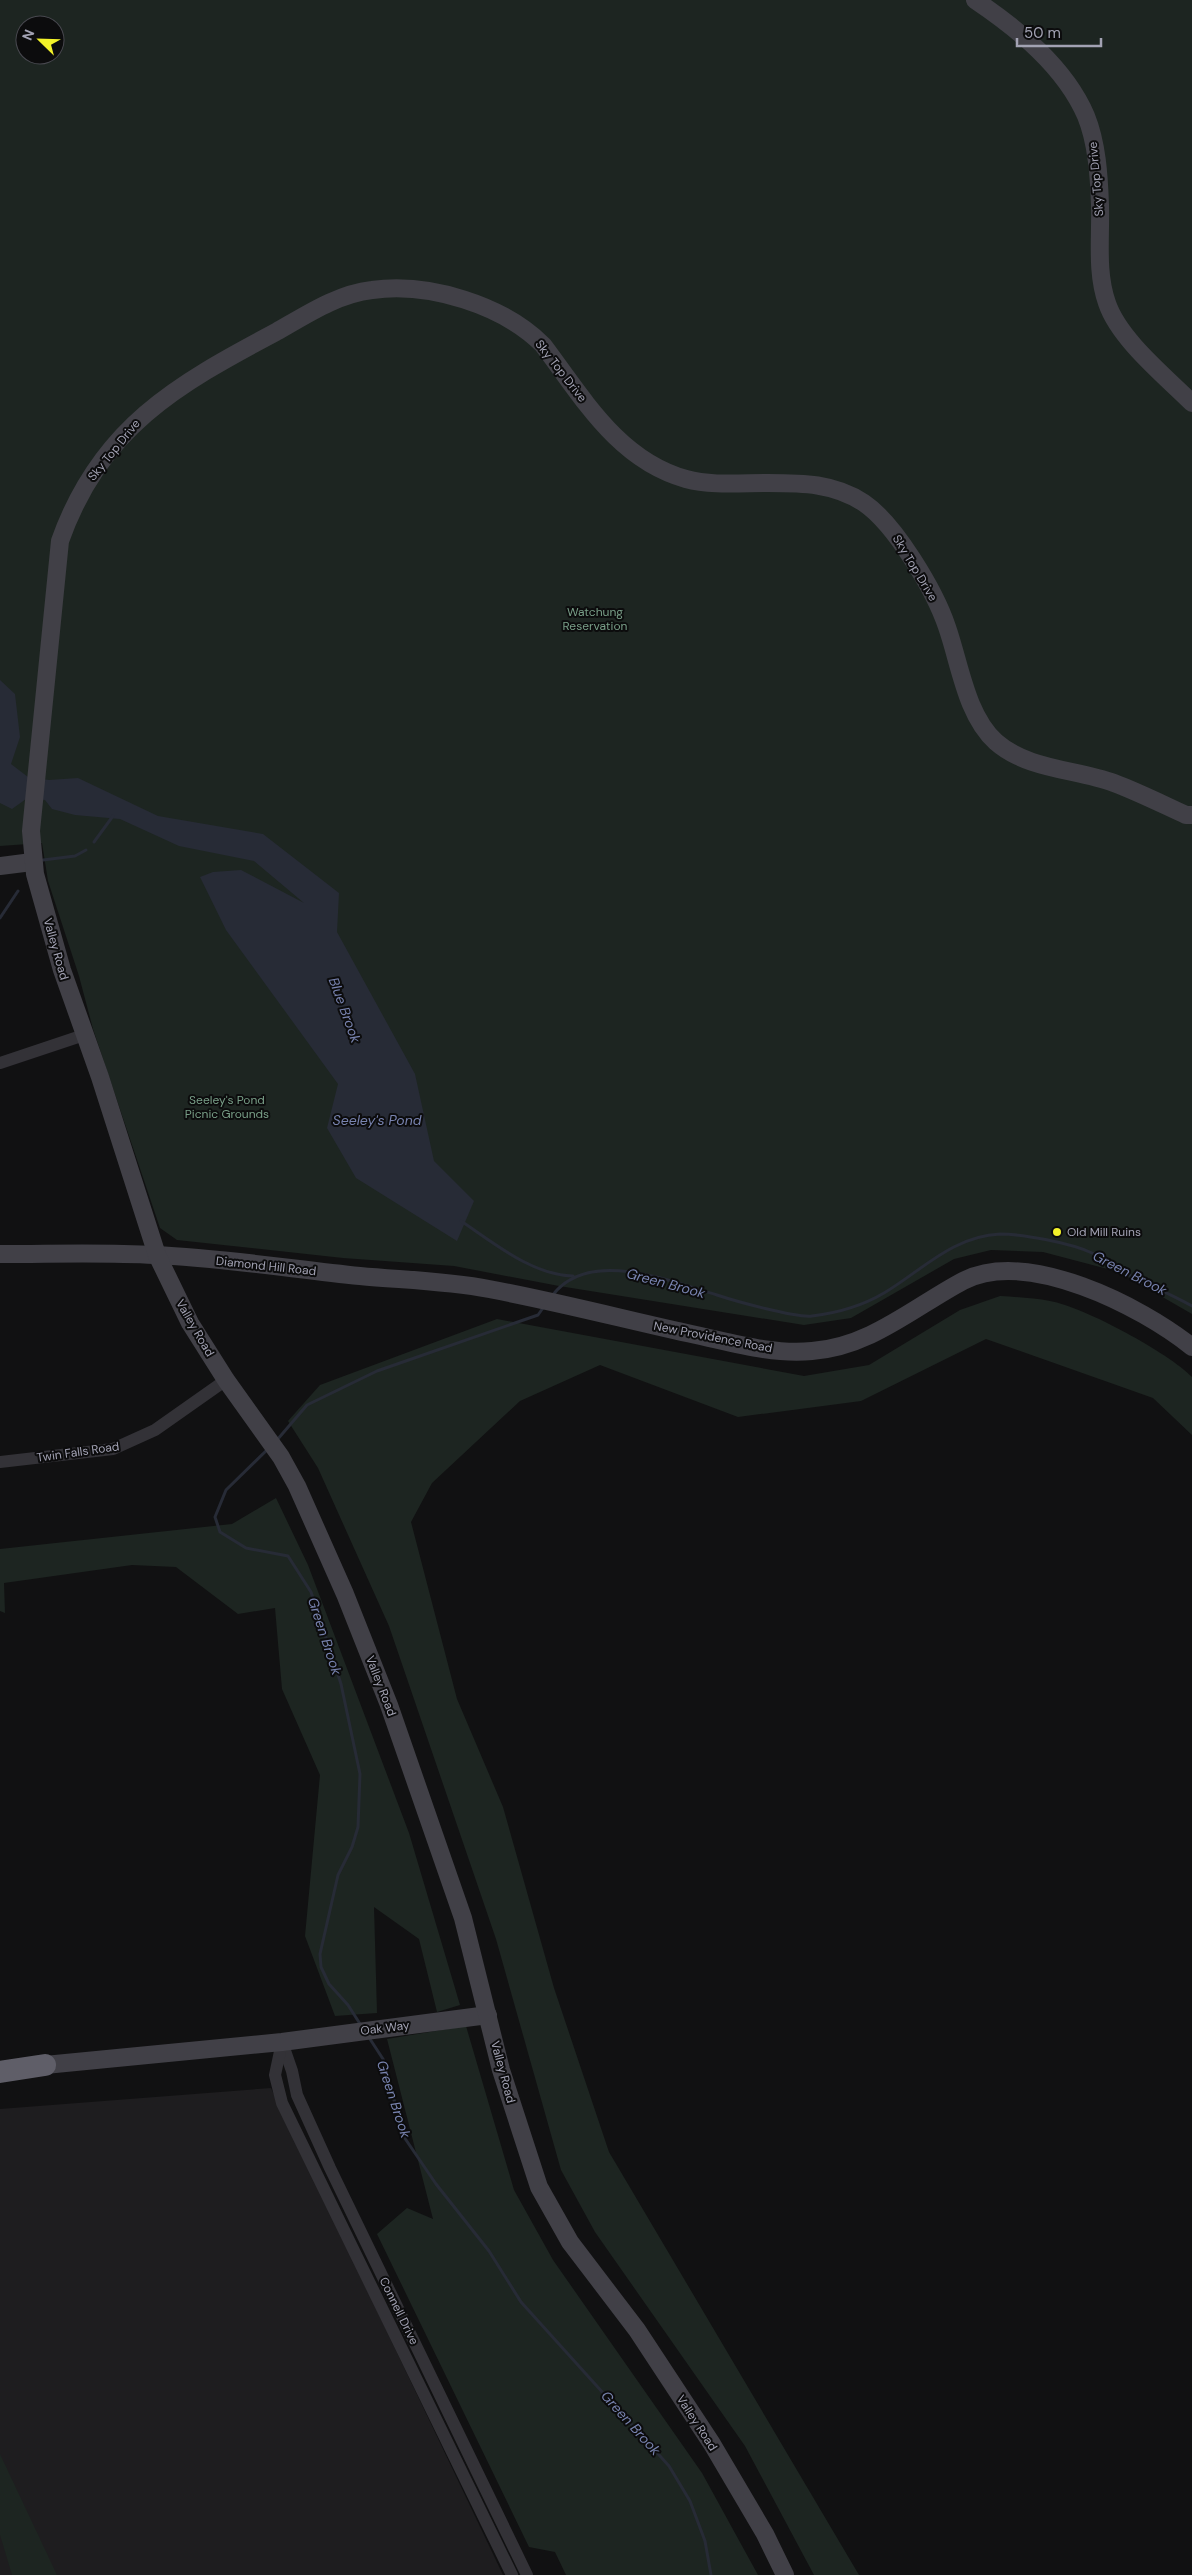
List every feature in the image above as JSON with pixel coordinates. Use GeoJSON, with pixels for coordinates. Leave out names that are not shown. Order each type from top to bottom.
{"type":"FeatureCollection","features":[{"type":"Feature","properties":{"kind":"highway"},"geometry":{"type":"LineString","coordinates":[[0,2072],[45,2065]]}},
{"type":"Feature","properties":{"kind":"main road","name":"Sky Top Drive"},"geometry":{"type":"LineString","coordinates":[[975,0],[1012,25],[1053,68],[1080,104],[1092,136],[1100,193],[1101,274],[1107,304],[1113,318],[1131,341],[1192,403]]}},
{"type":"Feature","properties":{"kind":"main road","name":"Sky Top Drive"},"geometry":{"type":"LineString","coordinates":[[37,777],[60,541],[70,512],[103,460],[142,416],[168,394],[214,365],[332,302],[354,294],[388,289],[448,296],[490,309],[510,318],[543,345],[606,429],[626,448],[659,470],[687,479],[721,483],[812,483],[836,489],[862,502],[880,516],[897,536],[933,596],[946,624],[978,718],[996,742],[1019,756],[1050,767],[1113,782],[1192,815]]}},
{"type":"Feature","properties":{"kind":"main road","name":"Valley Road"},"geometry":{"type":"LineString","coordinates":[[37,777],[32,831],[32,862],[62,970],[100,1077],[157,1255],[190,1322],[226,1380],[281,1458],[297,1486],[345,1594],[390,1705],[463,1918],[501,2070],[530,2163],[550,2209],[594,2276],[637,2330],[712,2444],[766,2534],[785,2575]]}},
{"type":"Feature","properties":{"kind":"main road"},"geometry":{"type":"LineString","coordinates":[[0,866],[32,862]]}},
{"type":"Feature","properties":{"kind":"main road","name":"Diamond Hill Road"},"geometry":{"type":"LineString","coordinates":[[0,1254],[157,1255],[458,1284],[530,1297]]}},
{"type":"Feature","properties":{"kind":"main road","name":"New Providence Road"},"geometry":{"type":"LineString","coordinates":[[530,1297],[738,1344],[812,1352],[845,1345],[872,1335],[973,1276],[1001,1270],[1016,1270],[1065,1281],[1124,1305],[1164,1326],[1192,1347]]}},
{"type":"Feature","properties":{"kind":"main road","name":"Oak Way"},"geometry":{"type":"LineString","coordinates":[[282,2042],[488,2015]]}},
{"type":"Feature","properties":{"kind":"main road"},"geometry":{"type":"LineString","coordinates":[[45,2065],[282,2042]]}},
{"type":"Feature","properties":{"kind":"street"},"geometry":{"type":"LineString","coordinates":[[0,1063],[84,1035]]}},
{"type":"Feature","properties":{"kind":"street","name":"Twin Falls Road"},"geometry":{"type":"LineString","coordinates":[[0,1462],[121,1446],[155,1430],[226,1380]]}},
{"type":"Feature","properties":{"kind":"street","name":"Connell Drive"},"geometry":{"type":"LineString","coordinates":[[282,2042],[276,2075],[282,2103],[512,2575]]}},
{"type":"Feature","properties":{"kind":"street","name":"Connell Drive"},"geometry":{"type":"LineString","coordinates":[[282,2042],[292,2071],[297,2094],[327,2160],[527,2575]]}},
{"type":"Feature","properties":{"kind":"shaded area"},"geometry":{"type":"Polygon","coordinates":[[[271,2088],[503,2575],[0,2575],[0,2109],[271,2088]]]}},
{"type":"Feature","properties":{"kind":"green space","name":"Watchung Reservation"},"geometry":{"type":"Polygon","coordinates":[[[0,0],[1192,0],[1192,1314],[1119,1272],[1043,1252],[991,1250],[954,1259],[851,1318],[804,1325],[559,1286],[454,1266],[343,1258],[177,1240],[160,1228],[93,1029],[79,976],[48,881],[42,843],[0,846],[0,0]]]}},
{"type":"Feature","properties":{"kind":"green space"},"geometry":{"type":"Polygon","coordinates":[[[1000,1296],[1050,1301],[1083,1312],[1125,1332],[1181,1367],[1192,1377],[1192,1435],[1153,1398],[986,1339],[861,1401],[738,1417],[600,1365],[520,1401],[432,1483],[411,1522],[457,1699],[503,1807],[554,1988],[609,2152],[859,2575],[814,2575],[745,2446],[595,2232],[561,2170],[496,1939],[389,1626],[318,1468],[288,1421],[320,1385],[497,1319],[804,1376],[869,1365],[960,1310],[1000,1296]]]}},
{"type":"Feature","properties":{"kind":"green space"},"geometry":{"type":"Polygon","coordinates":[[[276,1498],[308,1565],[409,1833],[460,2005],[437,2012],[419,1939],[374,1907],[377,2013],[335,2016],[305,1936],[320,1775],[282,1689],[275,1608],[238,1614],[176,1567],[132,1565],[4,1583],[5,1613],[0,1611],[0,1549],[232,1524],[276,1498]]]}},
{"type":"Feature","properties":{"kind":"green space"},"geometry":{"type":"Polygon","coordinates":[[[466,2026],[514,2190],[553,2260],[702,2473],[758,2575],[566,2575],[555,2552],[529,2547],[377,2234],[407,2208],[433,2219],[387,2039],[466,2026]]]}},
{"type":"Feature","properties":{"kind":"green space"},"geometry":{"type":"Polygon","coordinates":[[[0,2454],[57,2575],[12,2575],[0,2535],[0,2454]]]}},
{"type":"Feature","properties":{"kind":"water","name":"Seeley's Pond"},"geometry":{"type":"Polygon","coordinates":[[[0,680],[15,694],[20,737],[11,764],[28,777],[49,780],[78,778],[158,816],[263,834],[339,893],[337,932],[415,1074],[434,1161],[474,1201],[457,1241],[356,1178],[327,1128],[338,1084],[226,930],[200,877],[213,872],[241,870],[304,903],[254,861],[179,846],[120,819],[75,815],[52,809],[45,800],[26,799],[12,809],[0,803],[0,680]]]}},
{"type":"Feature","properties":{"kind":"waterway"},"geometry":{"type":"LineString","coordinates":[[94,842],[113,816]]}},
{"type":"Feature","properties":{"kind":"waterway"},"geometry":{"type":"LineString","coordinates":[[43,860],[75,856],[86,850]]}},
{"type":"Feature","properties":{"kind":"waterway"},"geometry":{"type":"LineString","coordinates":[[0,918],[18,891]]}},
{"type":"Feature","properties":{"kind":"waterway","name":"Blue Brook"},"geometry":{"type":"LineString","coordinates":[[461,1221],[500,1248],[528,1264],[543,1270],[573,1276]]}},
{"type":"Feature","properties":{"kind":"waterway","name":"Green Brook"},"geometry":{"type":"LineString","coordinates":[[552,1296],[567,1281],[586,1273],[607,1270],[653,1276],[765,1308],[812,1316],[840,1311],[867,1302],[884,1293],[952,1248],[983,1236],[1000,1234],[1047,1240],[1083,1249],[1131,1276],[1192,1306]]}},
{"type":"Feature","properties":{"kind":"waterway","name":"Green Brook"},"geometry":{"type":"LineString","coordinates":[[277,1440],[307,1405],[377,1371],[538,1315],[545,1305]]}},
{"type":"Feature","properties":{"kind":"waterway","name":"Green Brook"},"geometry":{"type":"LineString","coordinates":[[269,1448],[226,1490],[215,1517],[220,1532],[246,1548],[288,1556],[311,1592],[341,1684],[360,1774],[358,1827],[352,1847],[338,1875],[320,1954],[321,1967],[329,1984],[348,2005],[362,2027]]}},
{"type":"Feature","properties":{"kind":"waterway","name":"Green Brook"},"geometry":{"type":"LineString","coordinates":[[368,2036],[383,2059],[404,2137],[436,2184],[489,2251],[521,2302],[669,2466],[690,2501],[705,2541],[711,2575]]}},
{"type":"Feature","properties":{"kind":"place","name":"Old Mill Ruins"},"geometry":{"type":"Point","coordinates":[1057,1232]}},
{"type":"Feature","properties":{"kind":"park label","name":"Seeley's Pond Picnic Grounds"},"geometry":{"type":"Point","coordinates":[227,1107]}}]}
